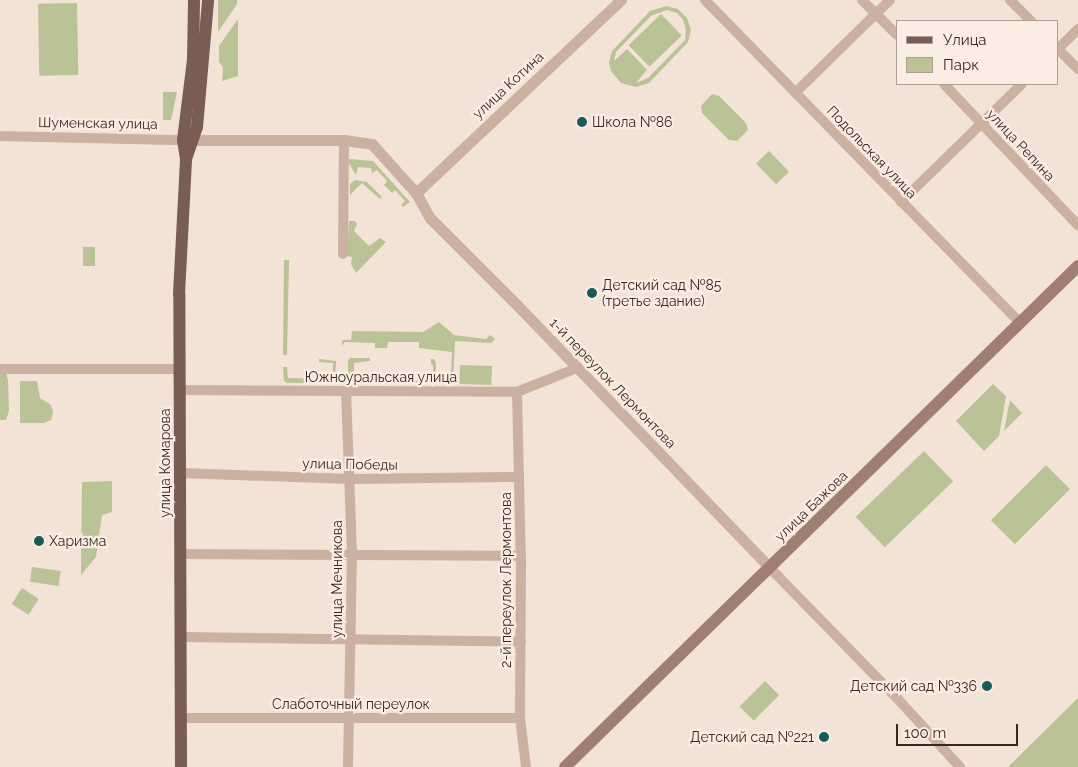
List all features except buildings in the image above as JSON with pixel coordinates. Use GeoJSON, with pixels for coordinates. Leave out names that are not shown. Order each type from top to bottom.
{"type":"FeatureCollection","features":[{"type":"Feature","properties":{"kind":"main road","name":"улица Комарова"},"geometry":{"type":"LineString","coordinates":[[189,140],[194,0]]}},
{"type":"Feature","properties":{"kind":"main road","name":"улица Комарова"},"geometry":{"type":"LineString","coordinates":[[181,767],[180,275],[186,159],[205,57],[208,0]]}},
{"type":"Feature","properties":{"kind":"main road","name":"улица Бажова"},"geometry":{"type":"LineString","coordinates":[[565,767],[1078,266]]}},
{"type":"Feature","properties":{"kind":"street","name":"улица Котина"},"geometry":{"type":"LineString","coordinates":[[416,193],[621,0]]}},
{"type":"Feature","properties":{"kind":"street","name":"Подольская улица"},"geometry":{"type":"LineString","coordinates":[[704,0],[1020,323]]}},
{"type":"Feature","properties":{"kind":"street"},"geometry":{"type":"LineString","coordinates":[[862,0],[896,34]]}},
{"type":"Feature","properties":{"kind":"street"},"geometry":{"type":"LineString","coordinates":[[795,93],[890,0]]}},
{"type":"Feature","properties":{"kind":"street"},"geometry":{"type":"LineString","coordinates":[[1010,0],[1030,20]]}},
{"type":"Feature","properties":{"kind":"street"},"geometry":{"type":"LineString","coordinates":[[1058,48],[1078,29]]}},
{"type":"Feature","properties":{"kind":"street"},"geometry":{"type":"LineString","coordinates":[[1058,50],[1078,69]]}},
{"type":"Feature","properties":{"kind":"street","name":"улица Репина"},"geometry":{"type":"LineString","coordinates":[[945,85],[1078,225]]}},
{"type":"Feature","properties":{"kind":"street"},"geometry":{"type":"LineString","coordinates":[[901,202],[1021,85]]}},
{"type":"Feature","properties":{"kind":"street","name":"Шуменская улица"},"geometry":{"type":"LineString","coordinates":[[0,136],[189,140]]}},
{"type":"Feature","properties":{"kind":"street","name":"1-й переулок Лермонтова"},"geometry":{"type":"LineString","coordinates":[[189,140],[344,140],[372,144],[416,193],[430,218],[896,697],[960,767]]}},
{"type":"Feature","properties":{"kind":"street"},"geometry":{"type":"LineString","coordinates":[[343,254],[344,140]]}},
{"type":"Feature","properties":{"kind":"street","name":"Южноуральская улица"},"geometry":{"type":"LineString","coordinates":[[180,390],[517,392],[577,368]]}},
{"type":"Feature","properties":{"kind":"street"},"geometry":{"type":"LineString","coordinates":[[0,369],[180,369]]}},
{"type":"Feature","properties":{"kind":"street","name":"улица Мечникова"},"geometry":{"type":"LineString","coordinates":[[346,390],[352,555],[348,767]]}},
{"type":"Feature","properties":{"kind":"street","name":"2-й переулок Лермонтова"},"geometry":{"type":"LineString","coordinates":[[517,392],[521,556],[520,718],[526,767]]}},
{"type":"Feature","properties":{"kind":"street","name":"улица Победы"},"geometry":{"type":"LineString","coordinates":[[180,473],[350,479],[519,477]]}},
{"type":"Feature","properties":{"kind":"street"},"geometry":{"type":"LineString","coordinates":[[180,554],[521,556]]}},
{"type":"Feature","properties":{"kind":"street"},"geometry":{"type":"LineString","coordinates":[[181,637],[521,642]]}},
{"type":"Feature","properties":{"kind":"street","name":"Слаботочный переулок"},"geometry":{"type":"LineString","coordinates":[[181,718],[520,718]]}},
{"type":"Feature","properties":{"kind":"green space"},"geometry":{"type":"Polygon","coordinates":[[[218,0],[237,0],[237,4],[218,32],[218,0]]]}},
{"type":"Feature","properties":{"kind":"green space"},"geometry":{"type":"Polygon","coordinates":[[[77,3],[78,75],[39,76],[38,4],[77,3]]]}},
{"type":"Feature","properties":{"kind":"green space"},"geometry":{"type":"Polygon","coordinates":[[[666,6],[678,9],[687,18],[691,30],[688,42],[649,83],[636,87],[621,83],[611,71],[609,63],[612,51],[650,11],[666,6]],[[667,10],[651,16],[616,52],[614,61],[627,49],[647,70],[636,83],[648,78],[685,40],[686,30],[683,20],[677,13],[667,10]]]}},
{"type":"Feature","properties":{"kind":"green space"},"geometry":{"type":"Polygon","coordinates":[[[661,14],[682,36],[649,67],[629,45],[661,14]]]}},
{"type":"Feature","properties":{"kind":"green space"},"geometry":{"type":"Polygon","coordinates":[[[238,19],[238,76],[222,81],[223,67],[219,62],[219,46],[238,19]]]}},
{"type":"Feature","properties":{"kind":"green space"},"geometry":{"type":"Polygon","coordinates":[[[163,92],[177,92],[171,120],[163,120],[163,92]]]}},
{"type":"Feature","properties":{"kind":"green space"},"geometry":{"type":"Polygon","coordinates":[[[712,94],[719,96],[746,123],[748,130],[737,141],[729,140],[702,113],[701,106],[712,94]]]}},
{"type":"Feature","properties":{"kind":"green space"},"geometry":{"type":"Polygon","coordinates":[[[769,151],[789,172],[776,184],[756,164],[769,151]]]}},
{"type":"Feature","properties":{"kind":"green space"},"geometry":{"type":"Polygon","coordinates":[[[349,159],[373,161],[410,202],[403,207],[401,205],[405,201],[395,190],[392,193],[384,185],[387,181],[377,170],[372,173],[371,168],[358,167],[356,175],[349,164],[349,159]]]}},
{"type":"Feature","properties":{"kind":"green space"},"geometry":{"type":"Polygon","coordinates":[[[355,180],[367,182],[382,197],[380,199],[362,183],[350,195],[350,184],[355,180]]]}},
{"type":"Feature","properties":{"kind":"green space"},"geometry":{"type":"Polygon","coordinates":[[[349,221],[355,221],[357,224],[354,231],[369,246],[380,238],[386,242],[356,273],[351,264],[352,257],[347,256],[349,221]]]}},
{"type":"Feature","properties":{"kind":"green space"},"geometry":{"type":"Polygon","coordinates":[[[83,247],[95,247],[95,266],[83,266],[83,247]]]}},
{"type":"Feature","properties":{"kind":"green space"},"geometry":{"type":"Polygon","coordinates":[[[284,260],[289,260],[287,355],[283,355],[284,260]]]}},
{"type":"Feature","properties":{"kind":"green space"},"geometry":{"type":"Polygon","coordinates":[[[439,322],[454,335],[486,339],[490,335],[495,339],[491,343],[455,341],[453,382],[445,378],[445,375],[451,375],[452,352],[419,348],[419,342],[388,342],[387,348],[375,348],[375,343],[344,342],[342,347],[342,340],[351,340],[352,331],[423,332],[439,322]]]}},
{"type":"Feature","properties":{"kind":"green space"},"geometry":{"type":"Polygon","coordinates":[[[350,358],[370,358],[370,361],[354,363],[354,381],[433,381],[431,359],[434,359],[436,363],[435,383],[350,382],[348,380],[348,361],[350,358]]]}},
{"type":"Feature","properties":{"kind":"green space"},"geometry":{"type":"Polygon","coordinates":[[[319,359],[336,361],[335,383],[287,383],[284,381],[283,367],[287,367],[288,378],[333,379],[333,363],[319,362],[319,359]]]}},
{"type":"Feature","properties":{"kind":"green space"},"geometry":{"type":"Polygon","coordinates":[[[460,365],[492,366],[491,385],[459,384],[460,365]]]}},
{"type":"Feature","properties":{"kind":"green space"},"geometry":{"type":"Polygon","coordinates":[[[0,373],[6,373],[8,380],[9,411],[6,420],[0,420],[0,373]]]}},
{"type":"Feature","properties":{"kind":"green space"},"geometry":{"type":"Polygon","coordinates":[[[20,381],[37,381],[40,398],[51,405],[53,412],[51,420],[44,423],[20,423],[20,381]]]}},
{"type":"Feature","properties":{"kind":"green space"},"geometry":{"type":"Polygon","coordinates":[[[993,384],[1006,396],[999,436],[984,451],[956,421],[993,384]]]}},
{"type":"Feature","properties":{"kind":"green space"},"geometry":{"type":"Polygon","coordinates":[[[1010,400],[1022,413],[1004,431],[1010,400]]]}},
{"type":"Feature","properties":{"kind":"green space"},"geometry":{"type":"Polygon","coordinates":[[[924,451],[953,481],[885,547],[856,517],[924,451]]]}},
{"type":"Feature","properties":{"kind":"green space"},"geometry":{"type":"Polygon","coordinates":[[[1046,465],[1070,489],[1015,544],[991,520],[1046,465]]]}},
{"type":"Feature","properties":{"kind":"green space"},"geometry":{"type":"Polygon","coordinates":[[[112,481],[112,512],[102,515],[96,557],[81,575],[82,482],[112,481]]]}},
{"type":"Feature","properties":{"kind":"green space"},"geometry":{"type":"Polygon","coordinates":[[[32,567],[61,571],[59,586],[30,582],[32,567]]]}},
{"type":"Feature","properties":{"kind":"green space"},"geometry":{"type":"Polygon","coordinates":[[[22,588],[39,599],[28,615],[12,604],[22,588]]]}},
{"type":"Feature","properties":{"kind":"green space"},"geometry":{"type":"Polygon","coordinates":[[[765,681],[779,695],[754,721],[740,706],[765,681]]]}},
{"type":"Feature","properties":{"kind":"green space"},"geometry":{"type":"Polygon","coordinates":[[[1078,698],[1078,767],[1008,767],[1078,698]]]}},
{"type":"Feature","properties":{"kind":"place","name":"Школа №86"},"geometry":{"type":"Point","coordinates":[582,122]}},
{"type":"Feature","properties":{"kind":"place","name":"Детский сад №85 (третье здание)"},"geometry":{"type":"Point","coordinates":[592,293]}},
{"type":"Feature","properties":{"kind":"place","name":"Харизма"},"geometry":{"type":"Point","coordinates":[39,541]}},
{"type":"Feature","properties":{"kind":"place","name":"Детский сад №336"},"geometry":{"type":"Point","coordinates":[987,686]}},
{"type":"Feature","properties":{"kind":"place","name":"Детский сад №221"},"geometry":{"type":"Point","coordinates":[824,737]}}]}
